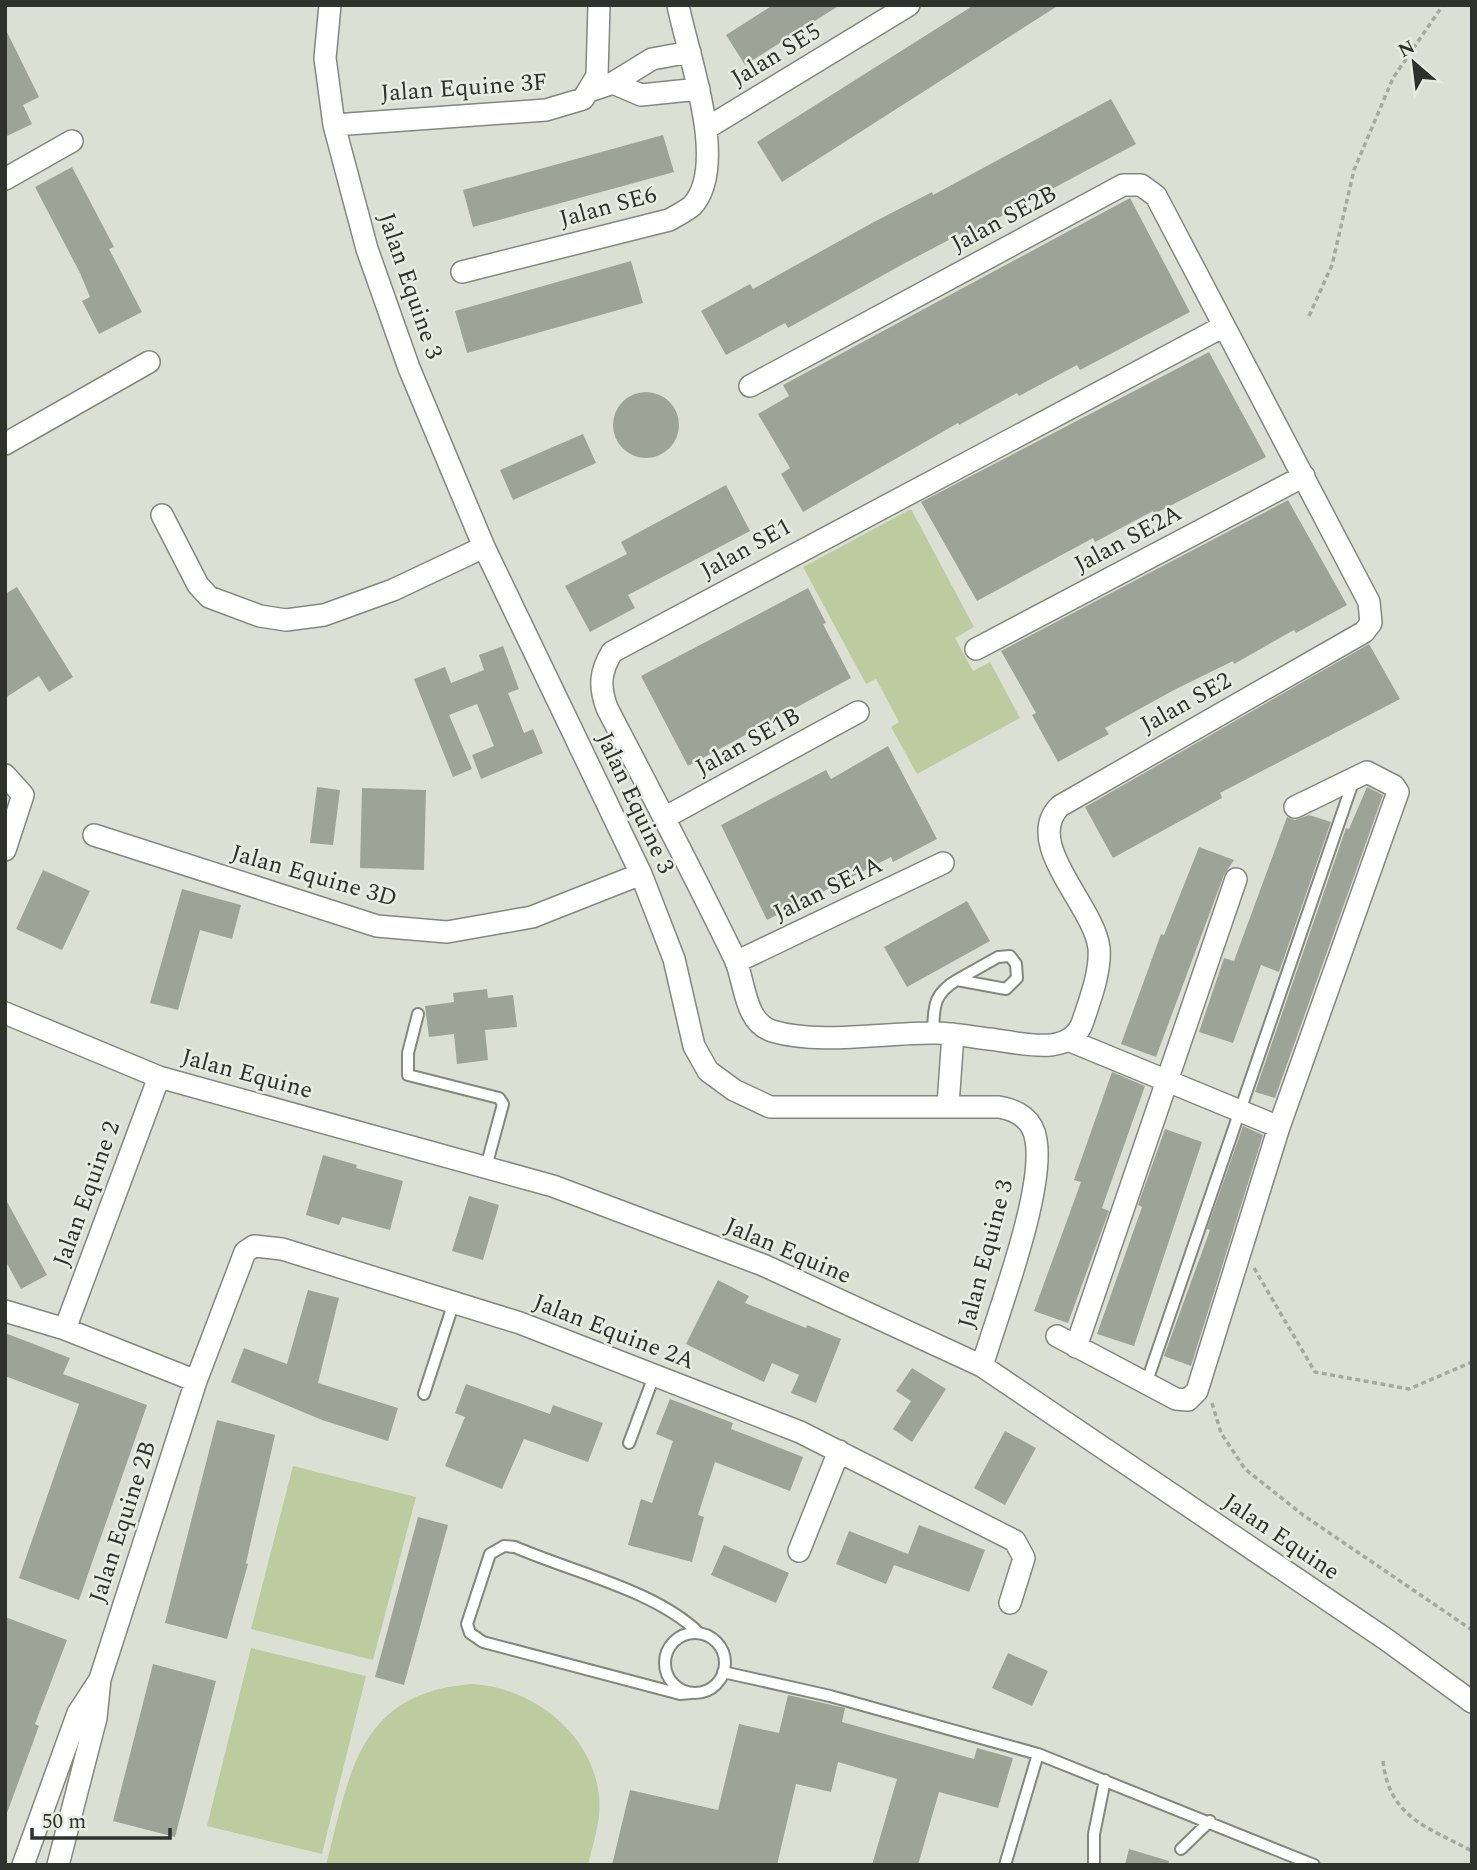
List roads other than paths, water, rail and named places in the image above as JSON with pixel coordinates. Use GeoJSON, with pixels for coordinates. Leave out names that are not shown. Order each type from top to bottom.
{"type":"FeatureCollection","features":[{"type":"Feature","properties":{"kind":"street","name":"Jalan Equine 3"},"geometry":{"type":"LineString","coordinates":[[330,5],[325,58],[334,125],[367,249],[409,368],[484,547],[641,874],[674,958],[694,1046],[708,1071],[734,1090],[770,1107],[948,1105],[1010,1109],[1026,1120],[1037,1140],[1035,1171],[1025,1225],[982,1366]]}},
{"type":"Feature","properties":{"kind":"street"},"geometry":{"type":"LineString","coordinates":[[589,91],[599,61],[599,5]]}},
{"type":"Feature","properties":{"kind":"street","name":"Jalan SE6"},"geometry":{"type":"LineString","coordinates":[[463,272],[668,220],[691,206],[701,191],[707,128],[678,5]]}},
{"type":"Feature","properties":{"kind":"street","name":"Jalan SE5"},"geometry":{"type":"LineString","coordinates":[[707,128],[909,5]]}},
{"type":"Feature","properties":{"kind":"street","name":"Jalan Equine 3F"},"geometry":{"type":"LineString","coordinates":[[334,125],[546,110],[583,99],[589,91],[613,83],[652,59],[690,52]]}},
{"type":"Feature","properties":{"kind":"street"},"geometry":{"type":"LineString","coordinates":[[613,83],[641,95],[699,89]]}},
{"type":"Feature","properties":{"kind":"street"},"geometry":{"type":"LineString","coordinates":[[5,179],[72,141]]}},
{"type":"Feature","properties":{"kind":"street","name":"Jalan SE2B"},"geometry":{"type":"LineString","coordinates":[[750,386],[1122,185],[1141,186],[1156,196],[1224,326]]}},
{"type":"Feature","properties":{"kind":"street","name":"Jalan SE2"},"geometry":{"type":"LineString","coordinates":[[1068,1040],[1078,1033],[1083,1023],[1099,962],[1099,949],[1093,928],[1050,846],[1046,830],[1050,815],[1060,806],[1106,779],[1354,639],[1371,624],[1369,602],[1224,326]]}},
{"type":"Feature","properties":{"kind":"street","name":"Jalan SE1"},"geometry":{"type":"LineString","coordinates":[[943,1033],[822,1036],[771,1031],[760,1025],[751,1012],[739,969],[607,708],[601,689],[603,668],[612,652],[1224,326]]}},
{"type":"Feature","properties":{"kind":"street"},"geometry":{"type":"LineString","coordinates":[[5,444],[149,362]]}},
{"type":"Feature","properties":{"kind":"street","name":"Jalan SE2A"},"geometry":{"type":"LineString","coordinates":[[976,649],[1304,476]]}},
{"type":"Feature","properties":{"kind":"street"},"geometry":{"type":"LineString","coordinates":[[162,515],[198,585],[209,597],[260,616],[286,620],[324,615],[393,590],[484,547]]}},
{"type":"Feature","properties":{"kind":"street","name":"Jalan SE1B"},"geometry":{"type":"LineString","coordinates":[[664,818],[858,712]]}},
{"type":"Feature","properties":{"kind":"street"},"geometry":{"type":"LineString","coordinates":[[1057,1336],[1182,1401],[1188,1400],[1196,1391],[1279,1126],[1397,796],[1394,786],[1370,773],[1354,777],[1295,807]]}},
{"type":"Feature","properties":{"kind":"street"},"geometry":{"type":"LineString","coordinates":[[5,775],[23,795],[5,850]]}},
{"type":"Feature","properties":{"kind":"street","name":"Jalan Equine 3D"},"geometry":{"type":"LineString","coordinates":[[94,835],[377,926],[447,932],[532,918],[641,874]]}},
{"type":"Feature","properties":{"kind":"street","name":"Jalan SE1A"},"geometry":{"type":"LineString","coordinates":[[739,969],[943,863]]}},
{"type":"Feature","properties":{"kind":"street"},"geometry":{"type":"LineString","coordinates":[[1076,1347],[1236,879]]}},
{"type":"Feature","properties":{"kind":"street","name":"Jalan Equine"},"geometry":{"type":"LineString","coordinates":[[5,1013],[159,1077],[553,1186],[763,1265],[982,1366],[1387,1640],[1472,1702]]}},
{"type":"Feature","properties":{"kind":"street"},"geometry":{"type":"LineString","coordinates":[[948,1105],[943,1033],[1045,1045],[1068,1040],[1279,1126]]}},
{"type":"Feature","properties":{"kind":"street","name":"Jalan Equine 2"},"geometry":{"type":"LineString","coordinates":[[65,1329],[159,1077]]}},
{"type":"Feature","properties":{"kind":"street","name":"Jalan Equine 2A"},"geometry":{"type":"LineString","coordinates":[[196,1381],[245,1252],[254,1246],[282,1249],[520,1323],[800,1432],[839,1451],[1015,1541],[1024,1558],[1010,1604]]}},
{"type":"Feature","properties":{"kind":"street"},"geometry":{"type":"LineString","coordinates":[[5,1311],[65,1329],[196,1381]]}},
{"type":"Feature","properties":{"kind":"street","name":"Jalan Equine 2B"},"geometry":{"type":"LineString","coordinates":[[58,1865],[96,1718],[100,1679],[196,1381]]}},
{"type":"Feature","properties":{"kind":"street"},"geometry":{"type":"LineString","coordinates":[[799,1551],[839,1451]]}},
{"type":"Feature","properties":{"kind":"street","name":"Jalan Equine 2B"},"geometry":{"type":"LineString","coordinates":[[23,1865],[78,1713],[100,1679]]}},
{"type":"Feature","properties":{"kind":"lane"},"geometry":{"type":"LineString","coordinates":[[1146,1384],[1354,777]]}},
{"type":"Feature","properties":{"kind":"lane"},"geometry":{"type":"LineString","coordinates":[[943,1033],[935,999],[943,988],[957,980],[998,957],[1010,956],[1016,964],[1017,978],[1006,989],[957,980]]}},
{"type":"Feature","properties":{"kind":"lane"},"geometry":{"type":"LineString","coordinates":[[418,1014],[408,1054],[408,1075],[499,1098],[503,1104],[486,1167]]}},
{"type":"Feature","properties":{"kind":"lane"},"geometry":{"type":"LineString","coordinates":[[424,1394],[454,1302]]}},
{"type":"Feature","properties":{"kind":"lane"},"geometry":{"type":"LineString","coordinates":[[629,1443],[654,1376]]}},
{"type":"Feature","properties":{"kind":"lane"},"geometry":{"type":"LineString","coordinates":[[504,1546],[515,1548],[642,1598],[683,1618],[699,1633],[719,1644],[724,1655],[723,1672],[713,1687],[680,1694],[483,1642],[470,1633],[467,1624],[490,1554],[504,1546]]}},
{"type":"Feature","properties":{"kind":"lane"},"geometry":{"type":"LineString","coordinates":[[691,1693],[679,1689],[670,1681],[664,1659],[676,1639],[699,1633]]}},
{"type":"Feature","properties":{"kind":"lane"},"geometry":{"type":"LineString","coordinates":[[723,1672],[830,1696],[1038,1754],[1314,1865]]}},
{"type":"Feature","properties":{"kind":"lane"},"geometry":{"type":"LineString","coordinates":[[1005,1865],[1038,1754]]}},
{"type":"Feature","properties":{"kind":"lane"},"geometry":{"type":"LineString","coordinates":[[1094,1865],[1094,1834],[1105,1780]]}},
{"type":"Feature","properties":{"kind":"lane"},"geometry":{"type":"LineString","coordinates":[[1181,1849],[1210,1821]]}}]}
